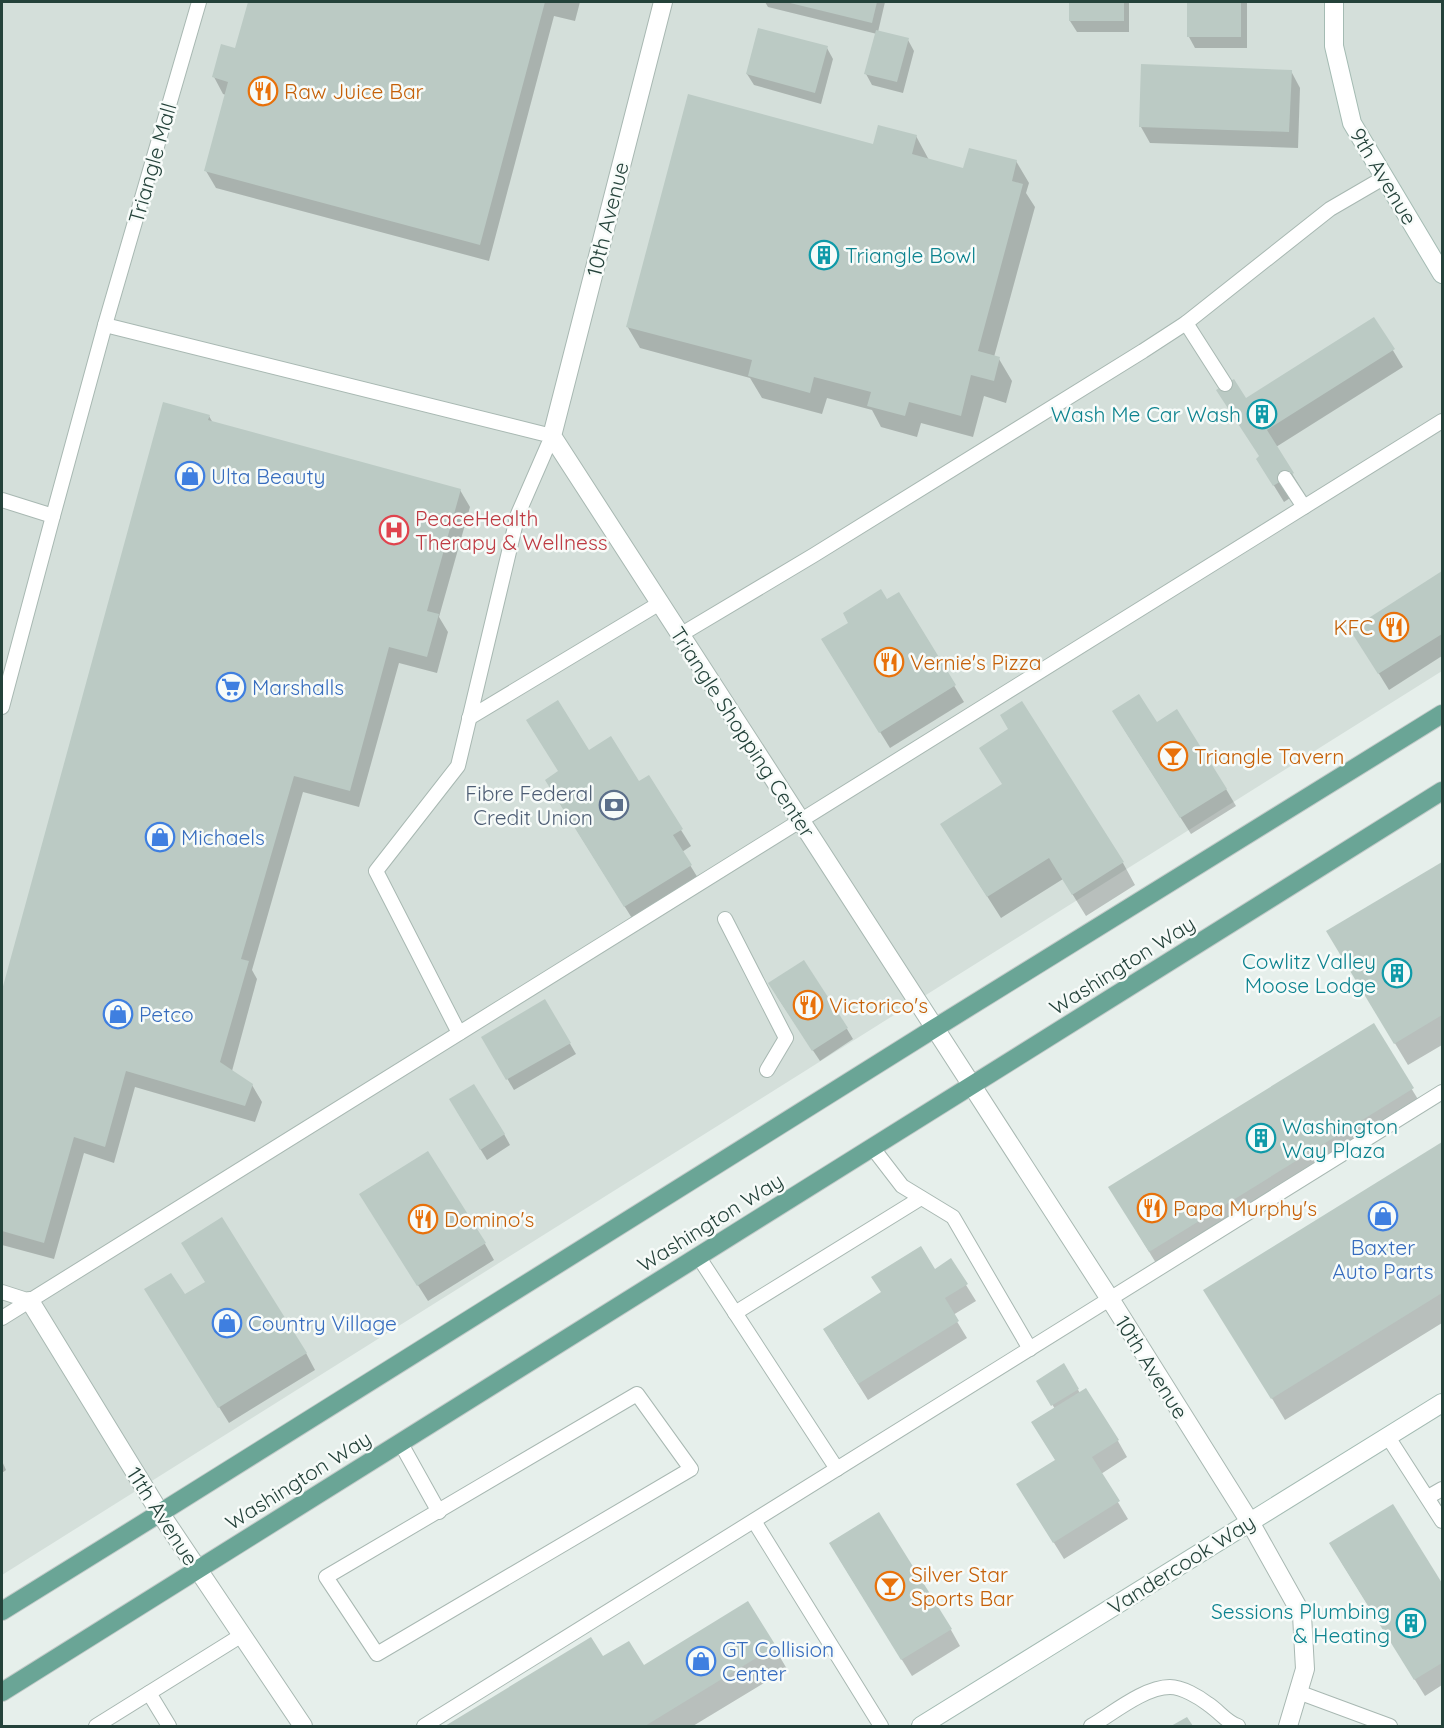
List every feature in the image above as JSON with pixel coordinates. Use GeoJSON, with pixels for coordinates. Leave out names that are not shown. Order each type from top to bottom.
{"type":"FeatureCollection","features":[{"type":"Feature","properties":{"kind":"main road"},"geometry":{"type":"LineString","coordinates":[[2,1611],[935,1028],[1443,714]]}},
{"type":"Feature","properties":{"kind":"main road","name":"Washington Way"},"geometry":{"type":"LineString","coordinates":[[2,1692],[1443,791]]}},
{"type":"Feature","properties":{"kind":"street","name":"10th Avenue"},"geometry":{"type":"LineString","coordinates":[[552,436],[663,2]]}},
{"type":"Feature","properties":{"kind":"street","name":"9th Avenue"},"geometry":{"type":"LineString","coordinates":[[1334,2],[1334,46],[1352,123],[1443,274]]}},
{"type":"Feature","properties":{"kind":"street","name":"Triangle Shopping Center"},"geometry":{"type":"LineString","coordinates":[[552,436],[935,1028]]}},
{"type":"Feature","properties":{"kind":"street","name":"10th Avenue"},"geometry":{"type":"LineString","coordinates":[[935,1028],[1110,1299],[1250,1522],[1302,1615],[1305,1669],[1288,1726]]}},
{"type":"Feature","properties":{"kind":"street","name":"11th Avenue"},"geometry":{"type":"LineString","coordinates":[[30,1301],[160,1513],[303,1726]]}},
{"type":"Feature","properties":{"kind":"street","name":"Vandercook Way"},"geometry":{"type":"LineString","coordinates":[[921,1726],[1443,1403]]}},
{"type":"Feature","properties":{"kind":"lane","name":"Triangle Mall"},"geometry":{"type":"LineString","coordinates":[[2,707],[105,325],[199,2]]}},
{"type":"Feature","properties":{"kind":"lane"},"geometry":{"type":"LineString","coordinates":[[680,635],[1025,426],[1186,323],[1330,209],[1385,177]]}},
{"type":"Feature","properties":{"kind":"lane"},"geometry":{"type":"LineString","coordinates":[[1186,323],[1225,384]]}},
{"type":"Feature","properties":{"kind":"lane"},"geometry":{"type":"LineString","coordinates":[[105,325],[552,436],[518,514],[458,766],[376,871],[459,1033]]}},
{"type":"Feature","properties":{"kind":"lane"},"geometry":{"type":"LineString","coordinates":[[2,1318],[800,819],[1443,421]]}},
{"type":"Feature","properties":{"kind":"lane"},"geometry":{"type":"LineString","coordinates":[[1285,478],[1304,507]]}},
{"type":"Feature","properties":{"kind":"lane"},"geometry":{"type":"LineString","coordinates":[[2,500],[53,516]]}},
{"type":"Feature","properties":{"kind":"lane"},"geometry":{"type":"LineString","coordinates":[[469,718],[660,603]]}},
{"type":"Feature","properties":{"kind":"lane"},"geometry":{"type":"LineString","coordinates":[[725,919],[786,1038],[767,1070]]}},
{"type":"Feature","properties":{"kind":"lane"},"geometry":{"type":"LineString","coordinates":[[424,1726],[1443,1092]]}},
{"type":"Feature","properties":{"kind":"lane"},"geometry":{"type":"LineString","coordinates":[[872,1147],[902,1186],[953,1216],[1030,1349]]}},
{"type":"Feature","properties":{"kind":"lane"},"geometry":{"type":"LineString","coordinates":[[735,1313],[921,1198]]}},
{"type":"Feature","properties":{"kind":"lane"},"geometry":{"type":"LineString","coordinates":[[698,1256],[837,1469]]}},
{"type":"Feature","properties":{"kind":"lane"},"geometry":{"type":"LineString","coordinates":[[2,1293],[30,1301]]}},
{"type":"Feature","properties":{"kind":"lane"},"geometry":{"type":"LineString","coordinates":[[637,1394],[692,1469],[377,1654],[326,1577],[439,1512],[637,1394]]}},
{"type":"Feature","properties":{"kind":"lane"},"geometry":{"type":"LineString","coordinates":[[1388,1437],[1443,1521]]}},
{"type":"Feature","properties":{"kind":"lane"},"geometry":{"type":"LineString","coordinates":[[400,1442],[439,1512]]}},
{"type":"Feature","properties":{"kind":"lane"},"geometry":{"type":"LineString","coordinates":[[1428,1497],[1443,1489]]}},
{"type":"Feature","properties":{"kind":"lane"},"geometry":{"type":"LineString","coordinates":[[754,1521],[881,1726]]}},
{"type":"Feature","properties":{"kind":"lane"},"geometry":{"type":"LineString","coordinates":[[96,1726],[242,1635]]}},
{"type":"Feature","properties":{"kind":"lane"},"geometry":{"type":"LineString","coordinates":[[1091,1726],[1145,1693],[1170,1687],[1187,1692],[1208,1704],[1232,1724],[1238,1726]]}},
{"type":"Feature","properties":{"kind":"lane"},"geometry":{"type":"LineString","coordinates":[[1298,1692],[1390,1726]]}},
{"type":"Feature","properties":{"kind":"lane"},"geometry":{"type":"LineString","coordinates":[[149,1694],[169,1726]]}},
{"type":"Feature","properties":{"kind":"shaded area"},"geometry":{"type":"Polygon","coordinates":[[[2,2],[1442,2],[1442,671],[2,1575],[2,2]]]}},
{"type":"Feature","properties":{"kind":"building"},"geometry":{"type":"Polygon","coordinates":[[[248,2],[545,2],[480,245],[204,171],[228,82],[212,77],[221,44],[235,48],[248,2]]]}},
{"type":"Feature","properties":{"kind":"building"},"geometry":{"type":"Polygon","coordinates":[[[786,2],[877,2],[872,23],[786,2]]]}},
{"type":"Feature","properties":{"kind":"building"},"geometry":{"type":"Polygon","coordinates":[[[1069,2],[1124,2],[1124,21],[1069,21],[1069,2]]]}},
{"type":"Feature","properties":{"kind":"building"},"geometry":{"type":"Polygon","coordinates":[[[1187,2],[1241,2],[1241,37],[1187,37],[1187,2]]]}},
{"type":"Feature","properties":{"kind":"building"},"geometry":{"type":"Polygon","coordinates":[[[758,28],[828,46],[815,93],[746,74],[758,28]]]}},
{"type":"Feature","properties":{"kind":"building"},"geometry":{"type":"Polygon","coordinates":[[[876,30],[909,38],[897,82],[864,74],[876,30]]]}},
{"type":"Feature","properties":{"kind":"building"},"geometry":{"type":"Polygon","coordinates":[[[1141,64],[1292,70],[1289,132],[1139,127],[1141,64]]]}},
{"type":"Feature","properties":{"kind":"building","name":"Triangle Bowl"},"geometry":{"type":"Polygon","coordinates":[[[688,94],[873,144],[878,125],[917,135],[912,154],[963,168],[969,148],[1017,160],[1012,181],[1023,184],[978,351],[1000,357],[994,381],[971,375],[961,416],[909,402],[905,416],[867,406],[871,392],[814,377],[810,393],[748,376],[752,360],[626,327],[688,94]]]}},
{"type":"Feature","properties":{"kind":"building","name":"Wash Me Car Wash"},"geometry":{"type":"Polygon","coordinates":[[[1374,317],[1395,349],[1267,430],[1294,473],[1273,486],[1256,459],[1259,456],[1216,390],[1234,379],[1246,398],[1374,317]]]}},
{"type":"Feature","properties":{"kind":"building"},"geometry":{"type":"Polygon","coordinates":[[[163,402],[210,415],[208,420],[461,489],[427,611],[439,614],[427,657],[389,647],[350,791],[294,776],[241,959],[249,961],[220,1062],[253,1084],[245,1106],[126,1071],[105,1147],[74,1137],[44,1243],[2,1231],[2,990],[163,402]]]}},
{"type":"Feature","properties":{"kind":"building"},"geometry":{"type":"Polygon","coordinates":[[[1442,571],[1442,634],[1378,674],[1350,630],[1442,571]]]}},
{"type":"Feature","properties":{"kind":"building","name":"Vernie's Pizza"},"geometry":{"type":"Polygon","coordinates":[[[881,589],[887,599],[899,592],[956,685],[879,733],[821,639],[848,623],[843,613],[881,589]]]}},
{"type":"Feature","properties":{"kind":"building","name":"Triangle Tavern"},"geometry":{"type":"Polygon","coordinates":[[[1139,694],[1157,722],[1177,709],[1227,789],[1180,818],[1112,711],[1139,694]]]}},
{"type":"Feature","properties":{"kind":"building","name":"Fibre Federal Credit Union"},"geometry":{"type":"Polygon","coordinates":[[[558,700],[589,750],[611,736],[639,781],[649,775],[683,829],[673,835],[692,865],[624,907],[545,780],[558,771],[526,720],[558,700]]]}},
{"type":"Feature","properties":{"kind":"building"},"geometry":{"type":"Polygon","coordinates":[[[1022,701],[1124,862],[1072,895],[1049,858],[987,897],[940,824],[1002,784],[979,748],[1008,729],[1000,715],[1022,701]]]}},
{"type":"Feature","properties":{"kind":"building","name":"Cowlitz Valley Moose Lodge"},"geometry":{"type":"Polygon","coordinates":[[[1442,862],[1442,1015],[1394,1044],[1326,931],[1442,862]]]}},
{"type":"Feature","properties":{"kind":"building","name":"Victorico's"},"geometry":{"type":"Polygon","coordinates":[[[804,960],[848,1028],[812,1051],[768,983],[804,960]]]}},
{"type":"Feature","properties":{"kind":"building"},"geometry":{"type":"Polygon","coordinates":[[[545,999],[571,1043],[506,1080],[481,1037],[545,999]]]}},
{"type":"Feature","properties":{"kind":"building","name":"Washington Way Plaza"},"geometry":{"type":"Polygon","coordinates":[[[1374,1023],[1414,1088],[1149,1252],[1108,1187],[1374,1023]]]}},
{"type":"Feature","properties":{"kind":"building"},"geometry":{"type":"Polygon","coordinates":[[[474,1084],[505,1134],[480,1150],[449,1099],[474,1084]]]}},
{"type":"Feature","properties":{"kind":"building","name":"Baxter Auto Parts"},"geometry":{"type":"Polygon","coordinates":[[[1442,1142],[1442,1293],[1271,1399],[1203,1290],[1442,1142]]]}},
{"type":"Feature","properties":{"kind":"building","name":"Domino's"},"geometry":{"type":"Polygon","coordinates":[[[428,1151],[486,1243],[417,1286],[359,1194],[428,1151]]]}},
{"type":"Feature","properties":{"kind":"building","name":"Country Village"},"geometry":{"type":"Polygon","coordinates":[[[222,1217],[307,1353],[218,1408],[144,1289],[171,1273],[185,1294],[205,1282],[181,1243],[222,1217]]]}},
{"type":"Feature","properties":{"kind":"building"},"geometry":{"type":"Polygon","coordinates":[[[921,1246],[935,1269],[951,1258],[968,1284],[945,1298],[959,1321],[858,1384],[823,1329],[881,1292],[871,1277],[921,1246]]]}},
{"type":"Feature","properties":{"kind":"building"},"geometry":{"type":"Polygon","coordinates":[[[1064,1363],[1079,1389],[1051,1406],[1036,1381],[1064,1363]]]}},
{"type":"Feature","properties":{"kind":"building"},"geometry":{"type":"Polygon","coordinates":[[[1086,1388],[1119,1440],[1092,1457],[1120,1501],[1053,1543],[1016,1484],[1055,1460],[1031,1422],[1086,1388]]]}},
{"type":"Feature","properties":{"kind":"building","name":"Sessions Plumbing & Heating"},"geometry":{"type":"Polygon","coordinates":[[[1393,1504],[1442,1583],[1442,1663],[1414,1680],[1329,1543],[1393,1504]]]}},
{"type":"Feature","properties":{"kind":"building","name":"Silver Star Sports Bar"},"geometry":{"type":"Polygon","coordinates":[[[879,1512],[952,1629],[901,1660],[829,1543],[879,1512]]]}},
{"type":"Feature","properties":{"kind":"building","name":"GT Collision Center"},"geometry":{"type":"Polygon","coordinates":[[[748,1601],[776,1646],[645,1726],[445,1726],[591,1637],[603,1656],[629,1641],[644,1665],[748,1601]]]}},
{"type":"Feature","properties":{"kind":"building"},"geometry":{"type":"Polygon","coordinates":[[[1187,1717],[1193,1726],[1171,1726],[1187,1717]]]}},
{"type":"Feature","properties":{"kind":"place","name":"Raw Juice Bar"},"geometry":{"type":"Point","coordinates":[263,91]}},
{"type":"Feature","properties":{"kind":"place","name":"Triangle Bowl"},"geometry":{"type":"Point","coordinates":[824,255]}},
{"type":"Feature","properties":{"kind":"place","name":"Wash Me Car Wash"},"geometry":{"type":"Point","coordinates":[1262,414]}},
{"type":"Feature","properties":{"kind":"place","name":"Ulta Beauty"},"geometry":{"type":"Point","coordinates":[190,476]}},
{"type":"Feature","properties":{"kind":"place","name":"PeaceHealth Therapy & Wellness"},"geometry":{"type":"Point","coordinates":[394,530]}},
{"type":"Feature","properties":{"kind":"place","name":"KFC"},"geometry":{"type":"Point","coordinates":[1394,627]}},
{"type":"Feature","properties":{"kind":"place","name":"Vernie's Pizza"},"geometry":{"type":"Point","coordinates":[889,662]}},
{"type":"Feature","properties":{"kind":"place","name":"Marshalls"},"geometry":{"type":"Point","coordinates":[231,687]}},
{"type":"Feature","properties":{"kind":"place","name":"Triangle Tavern"},"geometry":{"type":"Point","coordinates":[1173,756]}},
{"type":"Feature","properties":{"kind":"place","name":"Fibre Federal Credit Union"},"geometry":{"type":"Point","coordinates":[614,805]}},
{"type":"Feature","properties":{"kind":"place","name":"Michaels"},"geometry":{"type":"Point","coordinates":[160,837]}},
{"type":"Feature","properties":{"kind":"place","name":"Cowlitz Valley Moose Lodge"},"geometry":{"type":"Point","coordinates":[1397,973]}},
{"type":"Feature","properties":{"kind":"place","name":"Victorico's"},"geometry":{"type":"Point","coordinates":[808,1005]}},
{"type":"Feature","properties":{"kind":"place","name":"Petco"},"geometry":{"type":"Point","coordinates":[118,1014]}},
{"type":"Feature","properties":{"kind":"place","name":"Washington Way Plaza"},"geometry":{"type":"Point","coordinates":[1261,1138]}},
{"type":"Feature","properties":{"kind":"place","name":"Papa Murphy's"},"geometry":{"type":"Point","coordinates":[1152,1208]}},
{"type":"Feature","properties":{"kind":"place","name":"Baxter Auto Parts"},"geometry":{"type":"Point","coordinates":[1383,1216]}},
{"type":"Feature","properties":{"kind":"place","name":"Domino's"},"geometry":{"type":"Point","coordinates":[423,1219]}},
{"type":"Feature","properties":{"kind":"place","name":"Country Village"},"geometry":{"type":"Point","coordinates":[227,1323]}},
{"type":"Feature","properties":{"kind":"place","name":"Silver Star Sports Bar"},"geometry":{"type":"Point","coordinates":[890,1586]}},
{"type":"Feature","properties":{"kind":"place","name":"Sessions Plumbing & Heating"},"geometry":{"type":"Point","coordinates":[1411,1623]}},
{"type":"Feature","properties":{"kind":"place","name":"GT Collision Center"},"geometry":{"type":"Point","coordinates":[701,1661]}}]}
